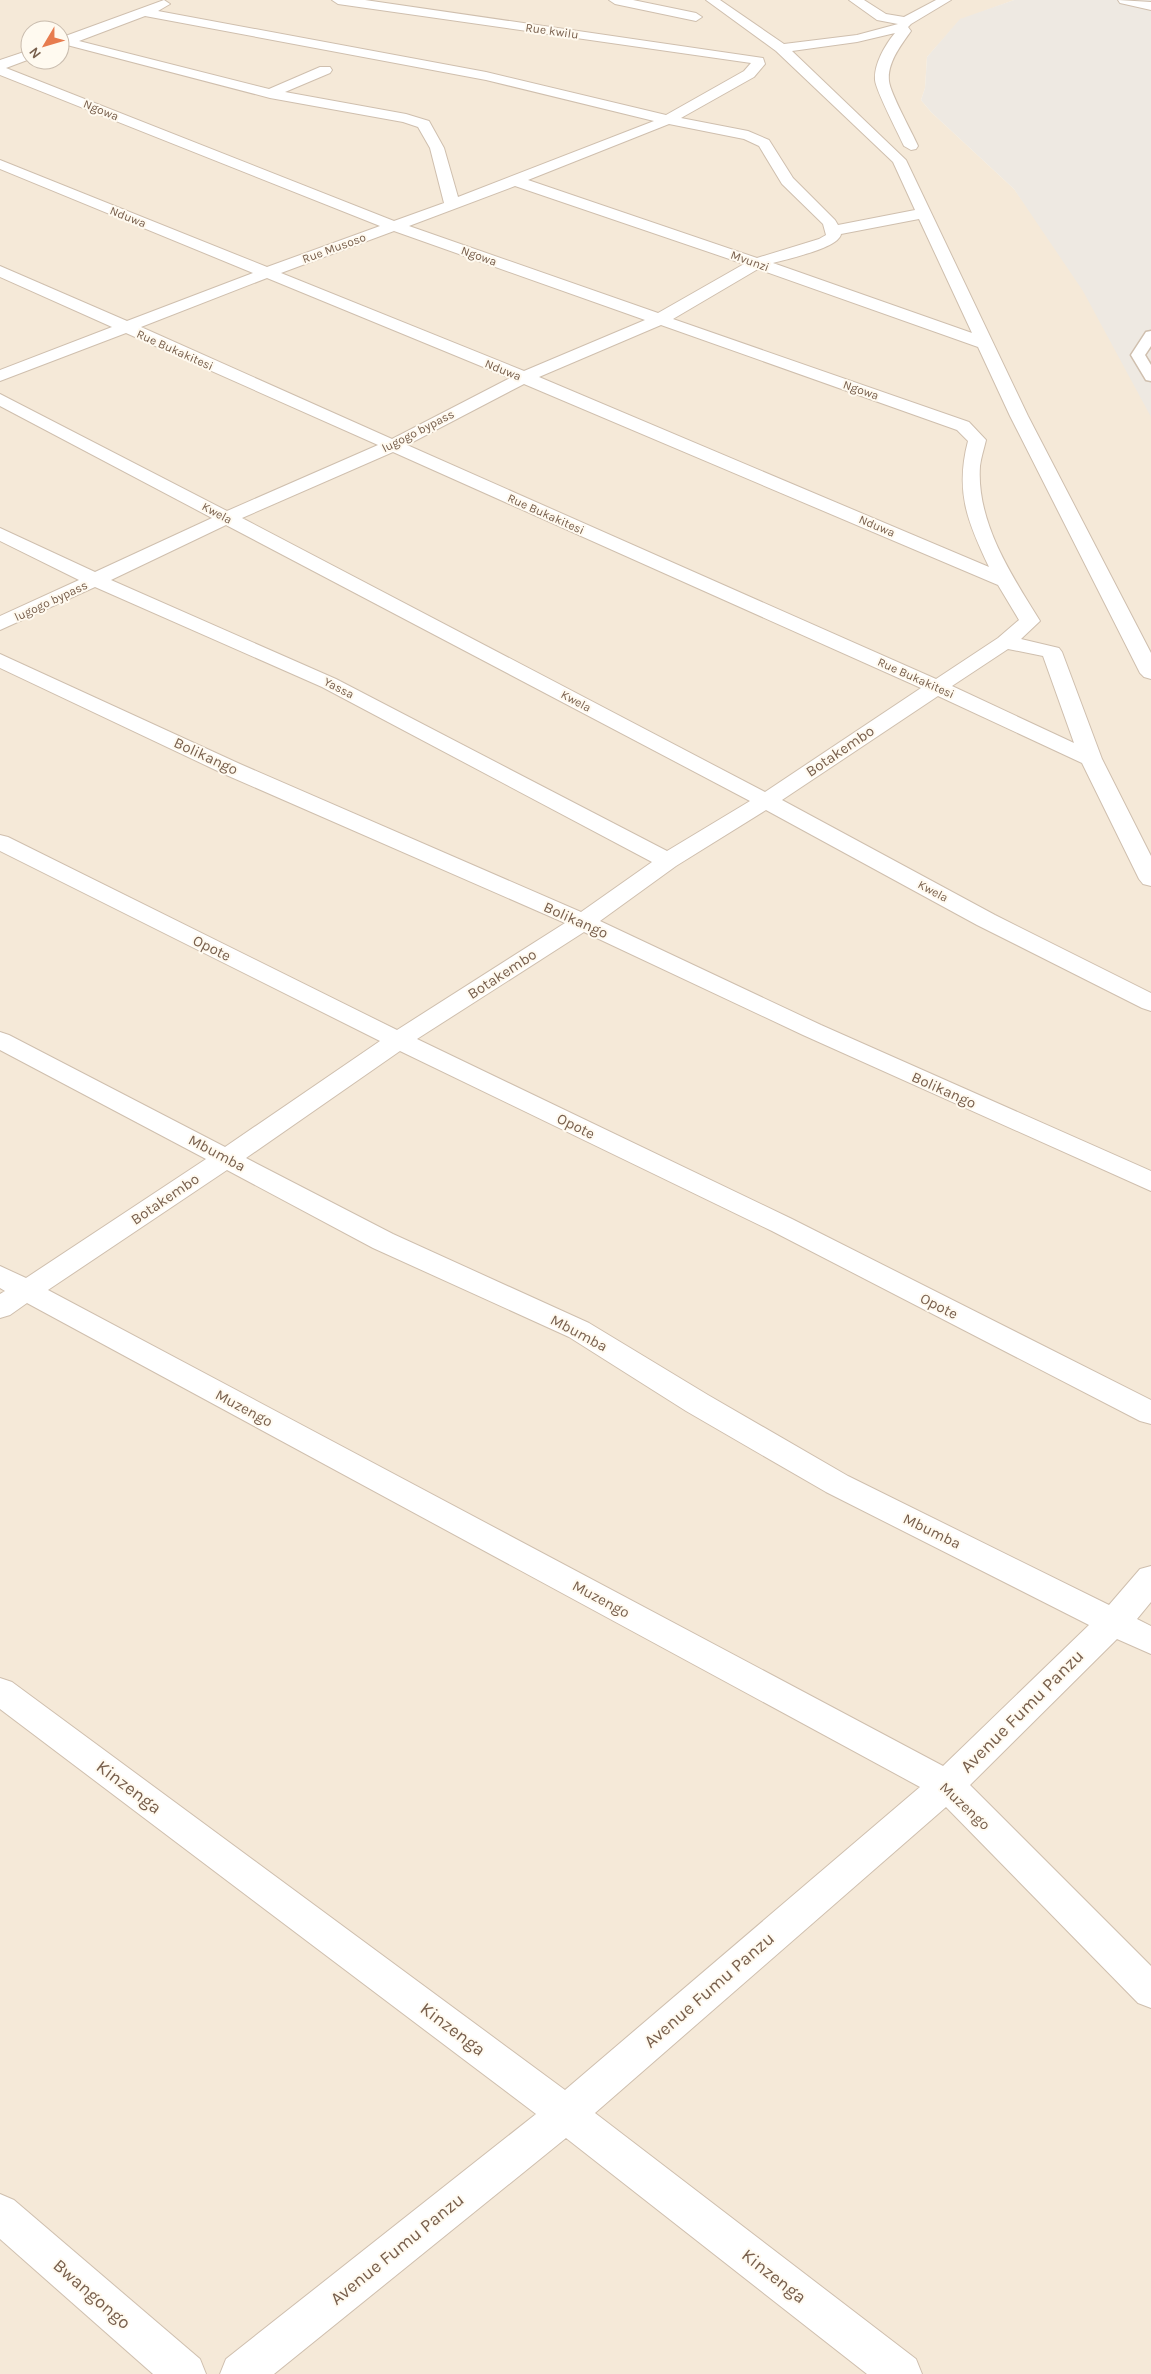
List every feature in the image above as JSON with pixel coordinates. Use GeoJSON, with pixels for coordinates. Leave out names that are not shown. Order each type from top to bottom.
{"type":"FeatureCollection","features":[{"type":"Feature","properties":{"kind":"street"},"geometry":{"type":"LineString","coordinates":[[70,39],[175,0]]}},
{"type":"Feature","properties":{"kind":"street","name":"Rue kwilu"},"geometry":{"type":"LineString","coordinates":[[338,0],[751,59],[758,61],[754,69]]}},
{"type":"Feature","properties":{"kind":"street"},"geometry":{"type":"LineString","coordinates":[[615,0],[696,17]]}},
{"type":"Feature","properties":{"kind":"street"},"geometry":{"type":"LineString","coordinates":[[712,0],[781,48],[899,160],[1019,416],[1151,673]]}},
{"type":"Feature","properties":{"kind":"street"},"geometry":{"type":"LineString","coordinates":[[855,0],[882,17],[904,24]]}},
{"type":"Feature","properties":{"kind":"street"},"geometry":{"type":"LineString","coordinates":[[781,48],[844,41],[885,33],[945,0]]}},
{"type":"Feature","properties":{"kind":"street"},"geometry":{"type":"LineString","coordinates":[[1124,0],[1151,6]]}},
{"type":"Feature","properties":{"kind":"street"},"geometry":{"type":"LineString","coordinates":[[146,12],[486,76],[668,120],[748,135],[764,144],[787,181],[830,223],[834,234]]}},
{"type":"Feature","properties":{"kind":"street"},"geometry":{"type":"LineString","coordinates":[[904,24],[904,31],[894,43],[883,69],[882,82],[911,146]]}},
{"type":"Feature","properties":{"kind":"street"},"geometry":{"type":"LineString","coordinates":[[70,44],[270,94],[406,118],[424,124],[437,148],[452,205]]}},
{"type":"Feature","properties":{"kind":"street"},"geometry":{"type":"LineString","coordinates":[[0,65],[20,58]]}},
{"type":"Feature","properties":{"kind":"street","name":"Rue Musoso"},"geometry":{"type":"LineString","coordinates":[[0,376],[266,273],[452,205],[668,120],[749,74],[754,69]]}},
{"type":"Feature","properties":{"kind":"street","name":"Ngowa"},"geometry":{"type":"LineString","coordinates":[[0,70],[394,226],[963,426],[977,440],[971,468],[974,506],[1004,581]]}},
{"type":"Feature","properties":{"kind":"street"},"geometry":{"type":"LineString","coordinates":[[270,94],[325,70]]}},
{"type":"Feature","properties":{"kind":"street","name":"Nduwa"},"geometry":{"type":"LineString","coordinates":[[0,164],[629,420],[1004,581]]}},
{"type":"Feature","properties":{"kind":"street","name":"Mvunzi"},"geometry":{"type":"LineString","coordinates":[[513,180],[757,263],[986,344]]}},
{"type":"Feature","properties":{"kind":"street","name":"lugogo bypass"},"geometry":{"type":"LineString","coordinates":[[0,624],[227,518],[392,446],[522,378],[659,320],[757,263],[825,242],[834,234],[925,213]]}},
{"type":"Feature","properties":{"kind":"street","name":"Rue Bukakitesi"},"geometry":{"type":"LineString","coordinates":[[0,271],[937,687],[1091,758]]}},
{"type":"Feature","properties":{"kind":"street","name":"Kwela"},"geometry":{"type":"LineString","coordinates":[[0,400],[766,800],[986,920],[1151,1003]]}},
{"type":"Feature","properties":{"kind":"street","name":"Yassa"},"geometry":{"type":"LineString","coordinates":[[0,534],[95,580],[329,683],[668,861]]}},
{"type":"Feature","properties":{"kind":"street","name":"Botakembo"},"geometry":{"type":"LineString","coordinates":[[0,1308],[13,1284],[226,1158],[398,1040],[583,922],[668,861],[766,800],[1005,642],[1030,621],[1004,581]]}},
{"type":"Feature","properties":{"kind":"street"},"geometry":{"type":"LineString","coordinates":[[1005,642],[1052,652],[1080,722],[1091,758],[1151,879]]}},
{"type":"Feature","properties":{"kind":"street","name":"Bolikango"},"geometry":{"type":"LineString","coordinates":[[0,660],[232,769],[583,922],[821,1034],[1151,1182]]}},
{"type":"Feature","properties":{"kind":"street","name":"Opote"},"geometry":{"type":"LineString","coordinates":[[0,842],[398,1040],[782,1225],[1151,1413]]}},
{"type":"Feature","properties":{"kind":"street","name":"Mbumba"},"geometry":{"type":"LineString","coordinates":[[0,1040],[383,1241],[579,1330],[697,1403],[837,1484],[1151,1640]]}},
{"type":"Feature","properties":{"kind":"street","name":"Muzengo"},"geometry":{"type":"LineString","coordinates":[[13,1284],[947,1785],[1151,1991]]}},
{"type":"Feature","properties":{"kind":"street","name":"Avenue Fumu Panzu"},"geometry":{"type":"LineString","coordinates":[[241,2374],[566,2114],[947,1785],[1130,1605],[1151,1578]]}},
{"type":"Feature","properties":{"kind":"street","name":"Kinzenga"},"geometry":{"type":"LineString","coordinates":[[0,1691],[566,2114],[901,2374]]}},
{"type":"Feature","properties":{"kind":"street","name":"Bwangongo"},"geometry":{"type":"LineString","coordinates":[[0,2213],[185,2374]]}},
{"type":"Feature","properties":{"kind":"lane"},"geometry":{"type":"LineString","coordinates":[[1151,335],[1138,355],[1151,377]]}},
{"type":"Feature","properties":{"kind":"shaded area"},"geometry":{"type":"Polygon","coordinates":[[[0,0],[1014,0],[960,20],[927,57],[925,88],[921,100],[931,112],[1014,189],[1105,313],[1151,401],[1151,2374],[0,2374],[0,0]]]}},
{"type":"Feature","properties":{"kind":"shaded area"},"geometry":{"type":"Polygon","coordinates":[[[1014,0],[1151,0],[1151,417],[1083,291],[1014,189],[931,112],[921,100],[925,88],[927,57],[960,19],[1014,0]]]}}]}
